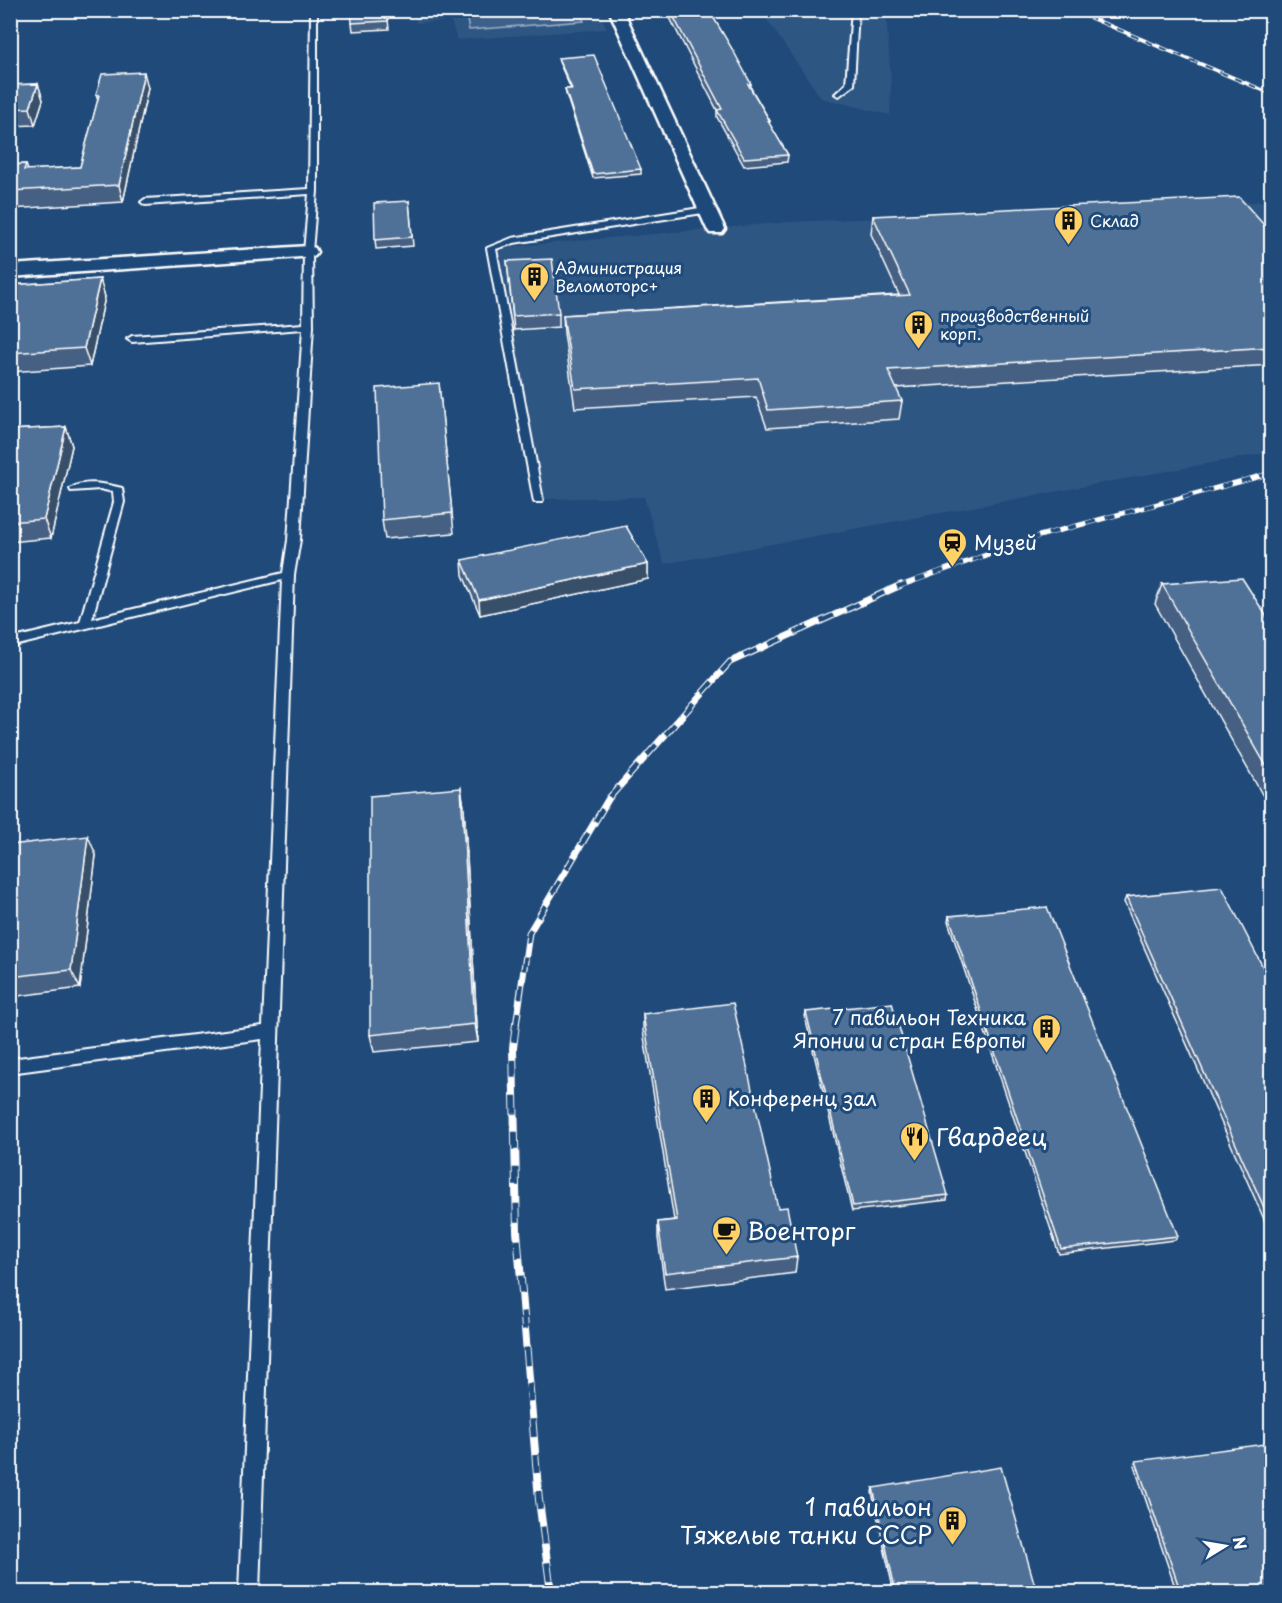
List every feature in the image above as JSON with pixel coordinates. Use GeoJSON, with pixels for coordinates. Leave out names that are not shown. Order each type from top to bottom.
{"type":"FeatureCollection","features":[{"type":"Feature","properties":{"kind":"street"},"geometry":{"type":"LineString","coordinates":[[616,10],[716,230]]}},
{"type":"Feature","properties":{"kind":"street"},"geometry":{"type":"LineString","coordinates":[[10,271],[308,252]]}},
{"type":"Feature","properties":{"kind":"lane"},"geometry":{"type":"LineString","coordinates":[[249,1593],[288,575],[294,540],[308,326],[308,252],[313,191],[314,10]]}},
{"type":"Feature","properties":{"kind":"lane"},"geometry":{"type":"LineString","coordinates":[[839,94],[850,85],[855,10]]}},
{"type":"Feature","properties":{"kind":"lane"},"geometry":{"type":"LineString","coordinates":[[145,202],[313,191]]}},
{"type":"Feature","properties":{"kind":"lane"},"geometry":{"type":"LineString","coordinates":[[538,500],[491,248],[512,241],[706,210]]}},
{"type":"Feature","properties":{"kind":"lane"},"geometry":{"type":"LineString","coordinates":[[132,339],[308,326]]}},
{"type":"Feature","properties":{"kind":"lane"},"geometry":{"type":"LineString","coordinates":[[75,489],[100,486],[118,490],[119,502],[86,624]]}},
{"type":"Feature","properties":{"kind":"lane"},"geometry":{"type":"LineString","coordinates":[[10,643],[288,575]]}},
{"type":"Feature","properties":{"kind":"lane"},"geometry":{"type":"LineString","coordinates":[[10,1066],[270,1032]]}},
{"type":"Feature","properties":{"kind":"shaded area"},"geometry":{"type":"Polygon","coordinates":[[[414,11],[599,11],[607,29],[457,40],[451,21],[416,23],[414,11]]]}},
{"type":"Feature","properties":{"kind":"shaded area"},"geometry":{"type":"Polygon","coordinates":[[[465,11],[579,11],[584,21],[469,30],[465,11]]]}},
{"type":"Feature","properties":{"kind":"shaded area"},"geometry":{"type":"Polygon","coordinates":[[[761,11],[886,11],[891,83],[890,115],[821,98],[761,11]]]}},
{"type":"Feature","properties":{"kind":"shaded area"},"geometry":{"type":"Polygon","coordinates":[[[1271,201],[1271,452],[664,564],[644,497],[545,499],[498,253],[508,247],[789,222],[1271,201]]]}},
{"type":"Feature","properties":{"kind":"building"},"geometry":{"type":"Polygon","coordinates":[[[351,10],[387,10],[388,21],[352,23],[351,10]]]}},
{"type":"Feature","properties":{"kind":"building"},"geometry":{"type":"Polygon","coordinates":[[[670,10],[709,10],[734,52],[751,84],[748,84],[788,155],[744,158],[717,110],[722,109],[670,10]]]}},
{"type":"Feature","properties":{"kind":"building"},"geometry":{"type":"Polygon","coordinates":[[[594,55],[641,169],[593,174],[565,89],[572,89],[558,58],[594,55]]]}},
{"type":"Feature","properties":{"kind":"building"},"geometry":{"type":"Polygon","coordinates":[[[144,72],[119,185],[10,191],[10,165],[26,164],[24,170],[80,167],[99,95],[96,95],[102,74],[144,72]]]}},
{"type":"Feature","properties":{"kind":"building"},"geometry":{"type":"Polygon","coordinates":[[[38,84],[30,108],[10,109],[10,85],[38,84]]]}},
{"type":"Feature","properties":{"kind":"building"},"geometry":{"type":"Polygon","coordinates":[[[1239,197],[1272,234],[1272,347],[888,370],[902,401],[768,410],[758,378],[575,389],[563,315],[910,295],[873,216],[1239,197]]]}},
{"type":"Feature","properties":{"kind":"building"},"geometry":{"type":"Polygon","coordinates":[[[409,201],[412,237],[375,240],[374,203],[409,201]]]}},
{"type":"Feature","properties":{"kind":"building","name":"Администрация Веломоторс+"},"geometry":{"type":"Polygon","coordinates":[[[552,259],[559,313],[513,316],[507,261],[552,259]]]}},
{"type":"Feature","properties":{"kind":"building"},"geometry":{"type":"Polygon","coordinates":[[[100,279],[84,348],[10,353],[10,285],[100,279]]]}},
{"type":"Feature","properties":{"kind":"building"},"geometry":{"type":"Polygon","coordinates":[[[439,383],[452,513],[382,520],[377,388],[439,383]]]}},
{"type":"Feature","properties":{"kind":"building"},"geometry":{"type":"Polygon","coordinates":[[[66,427],[44,519],[10,522],[10,430],[66,427]]]}},
{"type":"Feature","properties":{"kind":"building"},"geometry":{"type":"Polygon","coordinates":[[[626,526],[648,564],[479,600],[462,560],[626,526]]]}},
{"type":"Feature","properties":{"kind":"building"},"geometry":{"type":"Polygon","coordinates":[[[1242,578],[1272,625],[1272,776],[1162,584],[1242,578]]]}},
{"type":"Feature","properties":{"kind":"building"},"geometry":{"type":"Polygon","coordinates":[[[461,788],[475,1024],[370,1035],[370,796],[461,788]]]}},
{"type":"Feature","properties":{"kind":"building"},"geometry":{"type":"Polygon","coordinates":[[[88,836],[71,970],[10,977],[10,845],[88,836]]]}},
{"type":"Feature","properties":{"kind":"building"},"geometry":{"type":"Polygon","coordinates":[[[1222,887],[1272,985],[1272,1221],[1270,1221],[1126,897],[1222,887]]]}},
{"type":"Feature","properties":{"kind":"building","name":"7 павильон Техника Японии и стран Европы"},"geometry":{"type":"Polygon","coordinates":[[[1047,907],[1178,1236],[1061,1249],[949,916],[1047,907]]]}},
{"type":"Feature","properties":{"kind":"building","name":"Конференц зал"},"geometry":{"type":"Polygon","coordinates":[[[733,1003],[778,1208],[787,1207],[797,1257],[665,1273],[658,1222],[677,1220],[643,1014],[733,1003]]]}},
{"type":"Feature","properties":{"kind":"building"},"geometry":{"type":"Polygon","coordinates":[[[892,1003],[948,1195],[853,1206],[806,1012],[892,1003]]]}},
{"type":"Feature","properties":{"kind":"building"},"geometry":{"type":"Polygon","coordinates":[[[1265,1444],[1272,1461],[1272,1593],[1181,1593],[1136,1461],[1265,1444]]]}},
{"type":"Feature","properties":{"kind":"building","name":"1 павильон Тяжелые танки СССР"},"geometry":{"type":"Polygon","coordinates":[[[1001,1467],[1037,1593],[896,1593],[873,1488],[1001,1467]]]}},
{"type":"Feature","properties":{"kind":"railway"},"geometry":{"type":"LineString","coordinates":[[1072,10],[1272,94]]}},
{"type":"Feature","properties":{"kind":"railway"},"geometry":{"type":"LineString","coordinates":[[897,587],[1039,536],[1272,473]]}},
{"type":"Feature","properties":{"kind":"railway"},"geometry":{"type":"LineString","coordinates":[[516,1026],[529,933],[609,798],[730,662],[901,585]]}},
{"type":"Feature","properties":{"kind":"railway"},"geometry":{"type":"LineString","coordinates":[[516,1024],[513,1048],[517,1231],[539,1500],[551,1592]]}},
{"type":"Feature","properties":{"kind":"place","name":"Склад"},"geometry":{"type":"Point","coordinates":[1069,246]}},
{"type":"Feature","properties":{"kind":"place","name":"Администрация Веломоторс+"},"geometry":{"type":"Point","coordinates":[534,302]}},
{"type":"Feature","properties":{"kind":"place","name":"производственный корп."},"geometry":{"type":"Point","coordinates":[919,350]}},
{"type":"Feature","properties":{"kind":"place","name":"Музей"},"geometry":{"type":"Point","coordinates":[953,568]}},
{"type":"Feature","properties":{"kind":"place","name":"7 павильон Техника Японии и стран Европы"},"geometry":{"type":"Point","coordinates":[1047,1054]}},
{"type":"Feature","properties":{"kind":"place","name":"Конференц зал"},"geometry":{"type":"Point","coordinates":[706,1124]}},
{"type":"Feature","properties":{"kind":"place","name":"Гвардеец"},"geometry":{"type":"Point","coordinates":[915,1162]}},
{"type":"Feature","properties":{"kind":"place","name":"Военторг"},"geometry":{"type":"Point","coordinates":[726,1256]}},
{"type":"Feature","properties":{"kind":"place","name":"1 павильон Тяжелые танки СССР"},"geometry":{"type":"Point","coordinates":[953,1546]}}]}
